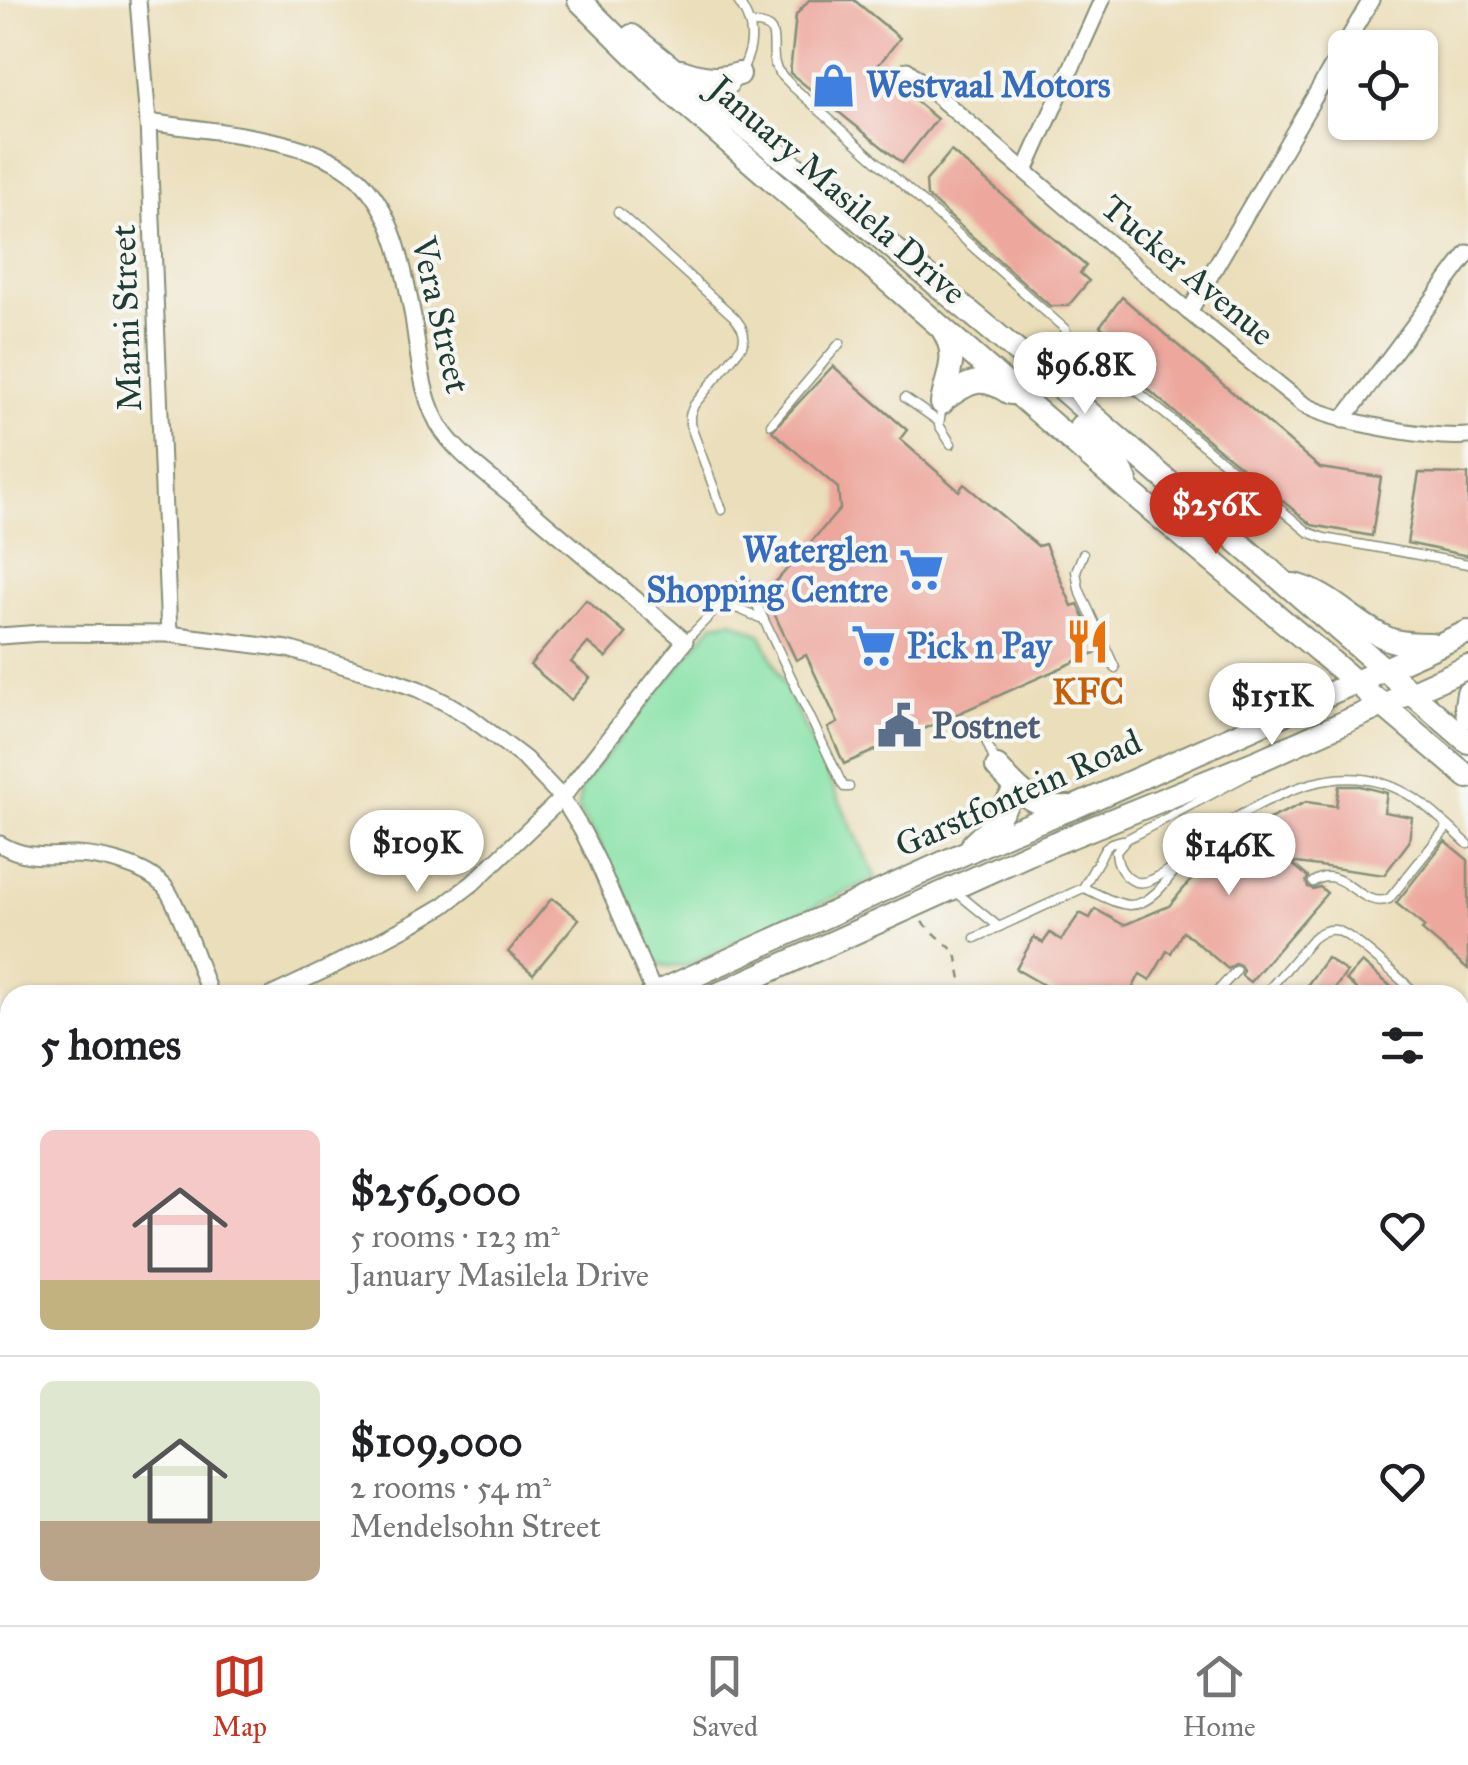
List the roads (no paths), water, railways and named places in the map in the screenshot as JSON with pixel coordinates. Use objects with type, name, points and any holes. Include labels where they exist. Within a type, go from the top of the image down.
[{"type":"main road","name":"January Masilela Drive","points":[[582,0],[673,68],[1044,374],[1468,742]]},
{"type":"main road","name":"January Masilela Drive","points":[[582,0],[678,98],[1128,490],[1468,777]]},
{"type":"main road","points":[[673,68],[707,79],[739,74]]},
{"type":"main road","points":[[678,98],[722,108],[738,149]]},
{"type":"main road","points":[[947,295],[972,330],[978,358]]},
{"type":"main road","points":[[938,322],[950,341],[953,355],[942,407]]},
{"type":"main road","points":[[1044,374],[1042,390],[1114,457],[1122,468],[1128,490]]},
{"type":"main road","points":[[942,407],[964,385],[987,382],[1046,418]]},
{"type":"main road","points":[[1286,584],[1318,592],[1393,640],[1436,645]]},
{"type":"main road","name":"Garstfontein Road","points":[[676,985],[1023,827],[1468,632]]},
{"type":"main road","name":"Garstfontein Road","points":[[738,985],[1033,852],[1258,761],[1468,667]]},
{"type":"main road","points":[[1468,693],[1468,716]]},
{"type":"main road","points":[[998,767],[1016,787],[1042,805],[1077,806]]},
{"type":"main road","points":[[960,856],[994,824],[1010,798]]},
{"type":"street","name":"Marni Street","points":[[138,0],[148,122],[169,634]]},
{"type":"street","points":[[1026,171],[1102,0]]},
{"type":"street","points":[[1189,312],[1371,0]]},
{"type":"street","name":"Tucker Avenue","points":[[907,70],[1189,312],[1303,404],[1343,420],[1445,437],[1468,436]]},
{"type":"street","name":"Vera Street","points":[[148,122],[298,148],[329,159],[360,179],[384,216],[399,253],[426,392],[444,433],[685,642]]},
{"type":"street","points":[[1343,420],[1468,253]]},
{"type":"street","points":[[0,636],[169,634],[297,650],[418,689],[460,710],[537,770],[562,798],[584,832],[650,985]]},
{"type":"street","points":[[293,985],[444,906],[487,872],[562,798],[685,642]]},
{"type":"street","points":[[0,844],[27,856],[104,858],[156,880],[170,895],[206,985]]},
{"type":"lane","points":[[722,108],[753,36],[752,24],[738,0]]},
{"type":"lane","points":[[752,24],[770,29],[775,40],[774,61],[792,86],[1066,329],[1074,349]]},
{"type":"lane","points":[[618,212],[734,316],[744,330],[740,350],[690,415],[722,510]]},
{"type":"lane","points":[[771,424],[840,343]]},
{"type":"lane","points":[[1044,374],[1074,349],[1086,351],[1308,532],[1468,564]]},
{"type":"lane","points":[[950,444],[940,429],[942,407],[978,358]]},
{"type":"lane","points":[[906,398],[942,407]]},
{"type":"lane","points":[[1083,554],[1076,571],[1079,589],[1115,668]]},
{"type":"lane","points":[[685,642],[745,580],[844,787],[850,786]]},
{"type":"lane","points":[[719,606],[739,609],[764,620]]},
{"type":"lane","points":[[980,727],[1033,852]]},
{"type":"lane","points":[[975,938],[1083,888],[1104,848],[1243,779],[1258,761]]},
{"type":"lane","points":[[1083,888],[1122,904],[1140,904],[1158,892],[1193,844],[1296,787],[1332,778],[1389,785],[1414,798],[1468,844]]},
{"type":"lane","points":[[1313,882],[1322,876],[1332,877],[1371,900],[1382,902],[1389,899],[1448,826]]},
{"type":"lane","points":[[1127,839],[1118,848],[1116,858],[1130,880],[1151,881],[1178,864]]},
{"type":"lane","points":[[952,888],[999,927]]},
{"type":"lane","points":[[1273,985],[1313,938],[1331,929],[1346,934],[1406,985]]},
{"type":"lane","points":[[1223,985],[1236,970]]},
{"type":"place","name":"Westvaal Motors","points":[[833,85]]},
{"type":"place","name":"Waterglen Shopping Centre","points":[[921,570]]},
{"type":"place","name":"KFC","points":[[1088,642]]},
{"type":"place","name":"Pick n Pay","points":[[874,646]]},
{"type":"place","name":"Postnet","points":[[899,726]]}]
